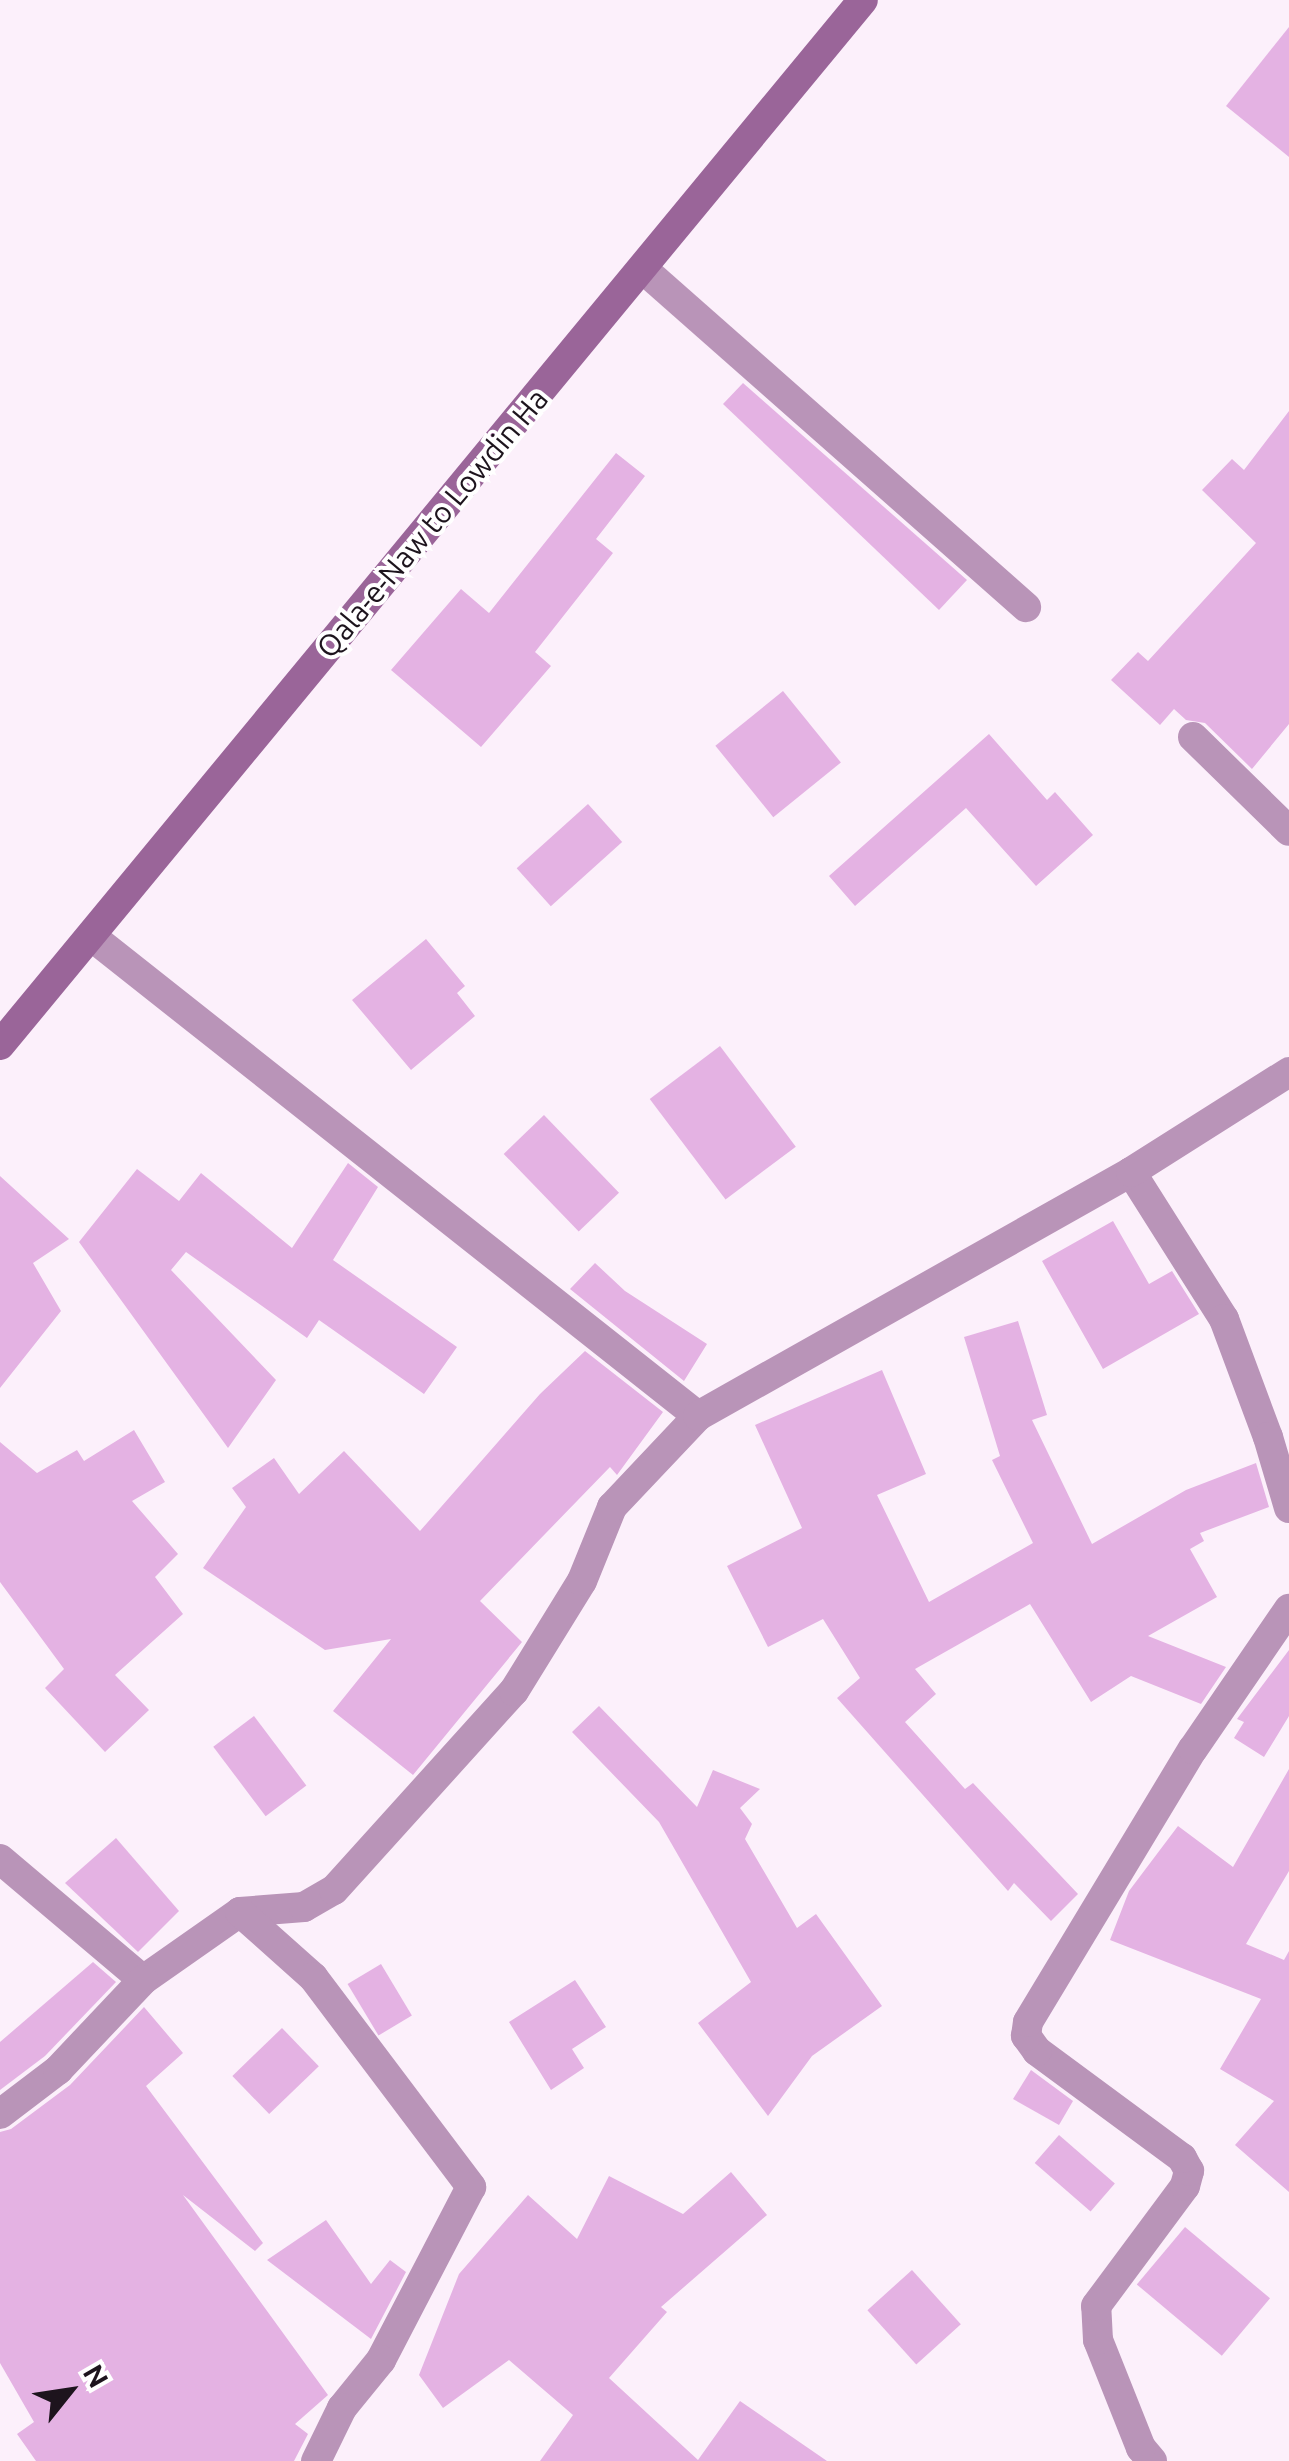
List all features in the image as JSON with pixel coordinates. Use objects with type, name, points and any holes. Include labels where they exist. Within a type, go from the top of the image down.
[{"type":"main road","name":"Qala-e-Naw to Lowdin Ha","points":[[0,1045],[863,0]]},
{"type":"street","points":[[642,268],[1026,606]]},
{"type":"street","points":[[1193,736],[1289,832]]},
{"type":"street","points":[[91,936],[698,1416]]},
{"type":"street","points":[[0,2114],[58,2070],[143,1980],[240,1912],[304,1907],[334,1890],[514,1691],[582,1580],[612,1507],[698,1416],[1131,1172],[1289,1072]]},
{"type":"street","points":[[1131,1172],[1224,1319],[1268,1437],[1289,1508]]},
{"type":"street","points":[[1152,2461],[1141,2448],[1098,2340],[1096,2306],[1185,2186],[1189,2171],[1182,2158],[1037,2051],[1026,2036],[1028,2022],[1193,1749],[1289,1609]]},
{"type":"street","points":[[0,1859],[143,1980]]},
{"type":"street","points":[[240,1912],[314,1977],[471,2187],[381,2360],[342,2408],[316,2461]]},
{"type":"building","points":[[1289,27],[1289,157],[1226,106]]},
{"type":"building","points":[[743,383],[967,580],[939,610],[723,404]]},
{"type":"building","points":[[1289,411],[1289,724],[1252,769],[1205,723],[1186,720],[1174,709],[1160,725],[1111,680],[1138,652],[1148,661],[1256,543],[1202,490],[1232,459],[1244,470]]},
{"type":"building","points":[[616,453],[645,476],[596,539],[613,553],[535,652],[551,666],[481,747],[391,670],[461,589],[489,613]]},
{"type":"building","points":[[783,691],[841,762],[773,817],[715,746]]},
{"type":"building","points":[[989,734],[1047,800],[1055,792],[1093,835],[1036,886],[966,808],[855,906],[829,876]]},
{"type":"building","points":[[588,804],[622,842],[551,906],[517,868]]},
{"type":"building","points":[[426,939],[465,986],[457,993],[475,1016],[411,1070],[352,1000]]},
{"type":"building","points":[[720,1046],[796,1147],[726,1200],[650,1099]]},
{"type":"building","points":[[544,1115],[619,1193],[579,1232],[504,1154]]},
{"type":"building","points":[[348,1163],[378,1187],[333,1260],[457,1347],[424,1394],[319,1320],[307,1338],[186,1252],[171,1270],[276,1380],[228,1448],[79,1242],[137,1169],[179,1201],[201,1173],[292,1248]]},
{"type":"building","points":[[0,1176],[69,1239],[33,1263],[61,1311],[0,1388]]},
{"type":"building","points":[[1113,1221],[1149,1284],[1172,1271],[1199,1314],[1103,1369],[1042,1261]]},
{"type":"building","points":[[595,1263],[625,1291],[707,1344],[684,1381],[570,1289]]},
{"type":"building","points":[[1018,1321],[1047,1415],[1032,1420],[1092,1544],[1186,1490],[1256,1463],[1269,1507],[1200,1533],[1204,1541],[1190,1549],[1217,1597],[1148,1636],[1226,1667],[1201,1704],[1131,1676],[1091,1702],[1030,1604],[915,1669],[936,1694],[905,1722],[965,1789],[973,1783],[1078,1894],[1051,1921],[1014,1883],[1008,1891],[837,1698],[860,1678],[823,1619],[768,1647],[727,1566],[802,1528],[755,1425],[882,1370],[926,1474],[877,1495],[929,1602],[1033,1543],[992,1460],[1000,1456],[964,1337]]},
{"type":"building","points":[[585,1351],[663,1412],[617,1475],[610,1467],[480,1601],[522,1642],[413,1775],[333,1711],[391,1639],[325,1650],[203,1568],[246,1507],[232,1488],[274,1458],[299,1494],[344,1451],[420,1531],[540,1394]]},
{"type":"building","points":[[134,1430],[165,1482],[132,1501],[178,1554],[155,1577],[183,1614],[115,1675],[149,1710],[105,1752],[45,1688],[64,1669],[0,1582],[0,1442],[37,1473],[77,1450],[84,1461]]},
{"type":"building","points":[[1289,1650],[1289,1716],[1264,1757],[1234,1738],[1244,1722],[1237,1719]]},
{"type":"building","points":[[599,1706],[697,1807],[713,1770],[760,1789],[740,1808],[752,1824],[745,1839],[797,1928],[816,1914],[882,2006],[812,2056],[768,2116],[698,2023],[751,1982],[659,1822],[572,1732]]},
{"type":"building","points":[[254,1716],[306,1785],[266,1816],[213,1747]]},
{"type":"building","points":[[1289,1769],[1289,1871],[1246,1944],[1284,1960],[1289,1951],[1289,2192],[1235,2145],[1274,2101],[1220,2069],[1261,1999],[1110,1940],[1129,1891],[1178,1826],[1233,1867]]},
{"type":"building","points":[[116,1838],[179,1911],[138,1952],[65,1883]]},
{"type":"building","points":[[93,1962],[116,1982],[45,2056],[0,2090],[0,2042]]},
{"type":"building","points":[[381,1964],[412,2015],[378,2036],[348,1984]]},
{"type":"building","points":[[575,1980],[606,2027],[572,2049],[584,2068],[551,2090],[509,2022]]},
{"type":"building","points":[[144,2007],[183,2053],[146,2086],[263,2243],[255,2251],[183,2195],[328,2395],[295,2424],[308,2434],[294,2461],[36,2461],[17,2434],[34,2422],[0,2363],[0,2132],[11,2129],[70,2085]]},
{"type":"building","points":[[282,2028],[319,2066],[269,2114],[232,2076]]},
{"type":"building","points":[[1031,2070],[1073,2101],[1059,2125],[1013,2099]]},
{"type":"building","points":[[1059,2135],[1115,2184],[1091,2211],[1035,2163]]},
{"type":"building","points":[[731,2172],[767,2215],[661,2307],[667,2312],[609,2378],[698,2460],[740,2401],[827,2461],[540,2461],[573,2415],[509,2360],[443,2408],[419,2375],[459,2274],[528,2195],[577,2239],[609,2176],[683,2214]]},
{"type":"building","points":[[326,2220],[371,2284],[390,2260],[406,2272],[371,2339],[267,2260]]},
{"type":"building","points":[[1185,2227],[1270,2298],[1222,2356],[1137,2284]]},
{"type":"building","points":[[912,2270],[961,2324],[916,2364],[867,2310]]}]
